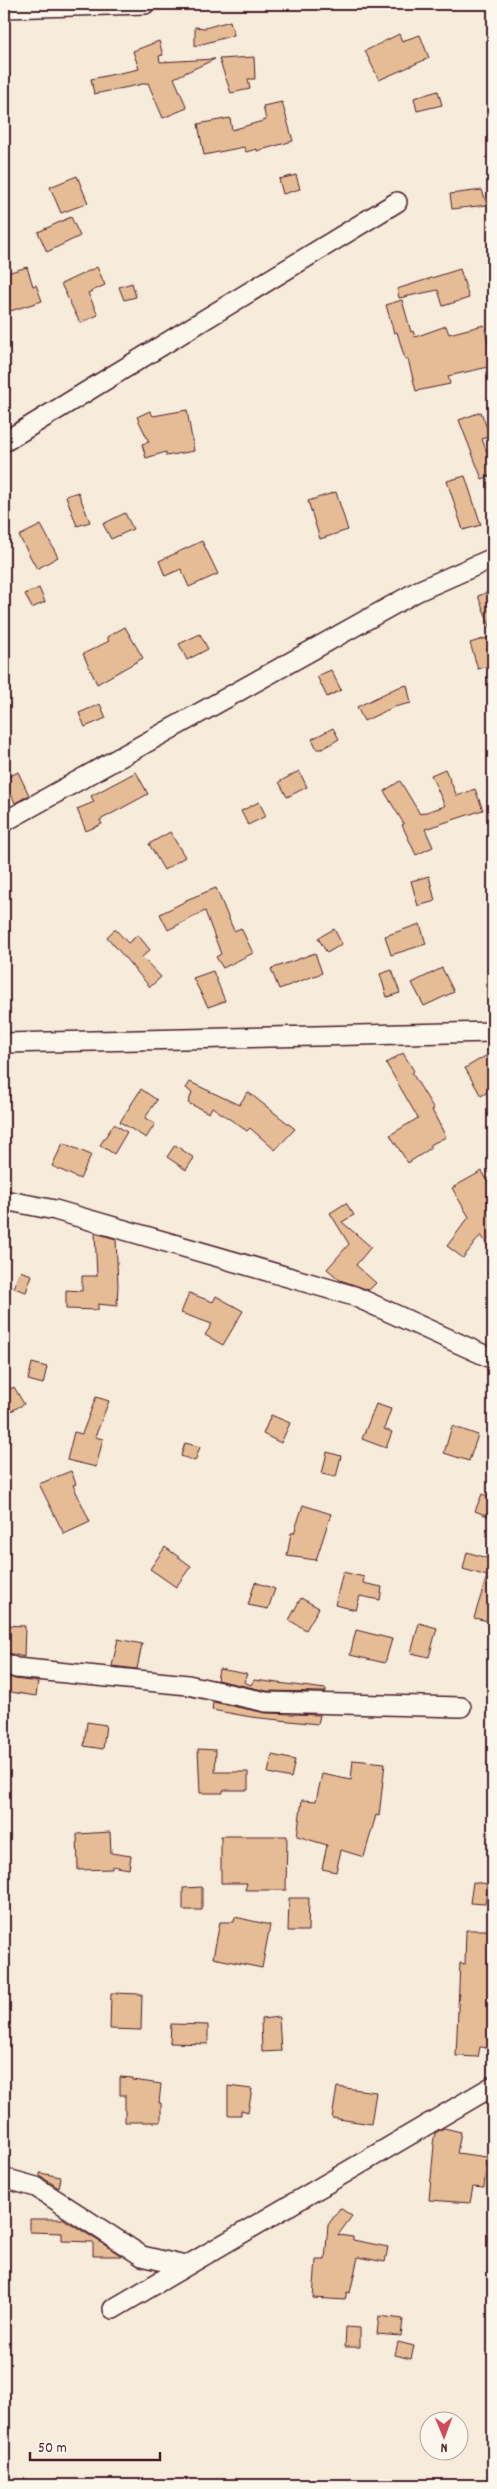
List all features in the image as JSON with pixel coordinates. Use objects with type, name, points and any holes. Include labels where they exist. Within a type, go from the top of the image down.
[{"type":"street","points":[[4,8],[145,4]]},
{"type":"street","points":[[4,442],[397,202]]},
{"type":"street","points":[[4,822],[418,591],[493,558]]},
{"type":"street","points":[[4,1042],[493,1032]]},
{"type":"street","points":[[4,1200],[55,1210],[354,1296],[493,1359]]},
{"type":"street","points":[[4,1663],[16,1668],[188,1685],[266,1702],[461,1707]]},
{"type":"street","points":[[113,2309],[493,2086]]},
{"type":"street","points":[[4,2178],[36,2188],[142,2256],[185,2266]]},
{"type":"building","points":[[230,21],[234,35],[195,46],[195,27],[205,28]]},
{"type":"building","points":[[399,34],[402,41],[420,35],[429,58],[379,80],[365,51]]},
{"type":"building","points":[[159,41],[163,55],[159,56],[160,62],[215,59],[174,78],[187,108],[163,118],[148,83],[94,94],[91,79],[139,69],[133,51]]},
{"type":"building","points":[[254,57],[255,79],[248,79],[250,89],[231,93],[219,59]]},
{"type":"building","points":[[438,91],[442,105],[417,111],[414,98]]},
{"type":"building","points":[[282,102],[293,141],[257,151],[257,149],[246,152],[244,147],[204,155],[198,124],[230,118],[232,130],[266,120],[263,106]]},
{"type":"building","points":[[296,175],[300,189],[283,194],[279,179]]},
{"type":"building","points":[[77,176],[88,203],[61,213],[50,187]]},
{"type":"building","points":[[482,190],[487,205],[452,209],[450,194]]},
{"type":"building","points":[[71,217],[80,236],[47,252],[38,232]]},
{"type":"building","points":[[27,267],[33,286],[36,285],[42,301],[7,312],[4,300],[4,274]]},
{"type":"building","points":[[97,267],[105,285],[88,293],[98,315],[80,323],[61,284]]},
{"type":"building","points":[[460,269],[469,298],[443,306],[438,290],[399,298],[397,289]]},
{"type":"building","points":[[132,283],[136,297],[124,300],[119,287]]},
{"type":"building","points":[[402,300],[411,332],[413,331],[415,337],[446,326],[449,334],[484,325],[493,366],[448,376],[450,384],[416,391],[408,359],[405,359],[397,332],[394,333],[386,305]]},
{"type":"building","points":[[187,410],[194,451],[166,456],[166,452],[146,458],[142,444],[149,442],[137,417],[150,411],[153,416]]},
{"type":"building","points":[[481,412],[490,436],[482,439],[493,469],[493,475],[482,479],[459,420]]},
{"type":"building","points":[[465,476],[481,525],[463,530],[447,481]]},
{"type":"building","points":[[78,492],[90,522],[77,526],[66,496]]},
{"type":"building","points":[[336,492],[348,530],[320,539],[308,501]]},
{"type":"building","points":[[125,513],[133,529],[111,539],[103,524]]},
{"type":"building","points":[[41,525],[58,557],[37,569],[19,536]]},
{"type":"building","points":[[202,541],[218,574],[189,587],[181,569],[165,576],[159,561]]},
{"type":"building","points":[[39,588],[45,602],[32,608],[25,594]]},
{"type":"building","points":[[493,590],[493,631],[492,631],[478,596]]},
{"type":"building","points":[[125,627],[143,658],[97,684],[83,654],[109,641],[107,637]]},
{"type":"building","points":[[200,634],[208,649],[187,660],[179,644]]},
{"type":"building","points":[[493,636],[493,665],[478,669],[470,643]]},
{"type":"building","points":[[331,670],[341,690],[327,697],[317,676]]},
{"type":"building","points":[[407,685],[411,703],[394,707],[364,721],[357,707],[396,688]]},
{"type":"building","points":[[100,704],[106,718],[85,727],[79,713]]},
{"type":"building","points":[[333,728],[339,739],[322,749],[317,749],[312,739]]},
{"type":"building","points":[[445,769],[457,796],[475,789],[483,810],[425,829],[433,847],[416,855],[402,825],[404,824],[384,791],[400,781],[420,814],[445,806],[431,775]]},
{"type":"building","points":[[299,771],[307,787],[287,797],[279,782]]},
{"type":"building","points":[[18,772],[29,795],[15,803],[12,796],[4,800],[4,779]]},
{"type":"building","points":[[136,772],[148,794],[100,820],[102,824],[86,831],[77,809],[94,802],[91,796]]},
{"type":"building","points":[[259,802],[266,816],[248,825],[241,811]]},
{"type":"building","points":[[170,832],[185,857],[164,870],[149,844]]},
{"type":"building","points":[[429,876],[435,901],[418,906],[411,881]]},
{"type":"building","points":[[216,888],[234,931],[241,928],[253,953],[223,968],[216,957],[221,954],[205,911],[168,930],[160,914],[186,900]]},
{"type":"building","points":[[420,924],[426,944],[391,955],[385,936]]},
{"type":"building","points":[[115,929],[128,943],[138,935],[150,950],[142,957],[161,977],[150,987],[107,937]]},
{"type":"building","points":[[334,929],[342,944],[327,953],[318,938]]},
{"type":"building","points":[[315,953],[322,973],[279,989],[271,969]]},
{"type":"building","points":[[442,968],[454,992],[424,1006],[412,983]]},
{"type":"building","points":[[392,970],[400,993],[387,997],[380,974]]},
{"type":"building","points":[[213,971],[225,1001],[208,1007],[193,978]]},
{"type":"building","points":[[403,1053],[414,1071],[412,1073],[434,1109],[432,1110],[446,1137],[430,1145],[431,1148],[408,1163],[390,1135],[418,1118],[386,1063]]},
{"type":"building","points":[[489,1054],[493,1062],[493,1089],[481,1096],[465,1068]]},
{"type":"building","points":[[190,1082],[239,1105],[248,1092],[295,1129],[275,1150],[250,1128],[247,1131],[212,1107],[209,1113],[188,1103],[192,1093],[186,1088]]},
{"type":"building","points":[[141,1089],[157,1100],[145,1118],[155,1124],[146,1138],[120,1122]]},
{"type":"building","points":[[114,1124],[127,1132],[114,1154],[100,1145]]},
{"type":"building","points":[[63,1143],[91,1155],[80,1179],[52,1166]]},
{"type":"building","points":[[175,1145],[194,1158],[186,1170],[167,1157]]},
{"type":"building","points":[[482,1171],[493,1191],[493,1255],[481,1235],[463,1258],[447,1246],[469,1217],[452,1188]]},
{"type":"building","points":[[346,1203],[354,1215],[342,1222],[371,1247],[356,1265],[376,1283],[369,1290],[340,1280],[327,1269],[349,1244],[330,1213]]},
{"type":"building","points":[[95,1233],[116,1239],[117,1306],[98,1304],[98,1310],[66,1309],[66,1290],[82,1291],[82,1276],[97,1276]]},
{"type":"building","points":[[20,1271],[32,1275],[26,1292],[14,1288]]},
{"type":"building","points":[[189,1293],[213,1302],[216,1296],[243,1311],[223,1345],[205,1335],[212,1324],[181,1313]]},
{"type":"building","points":[[32,1363],[47,1367],[43,1384],[28,1380]]},
{"type":"building","points":[[14,1387],[24,1404],[4,1415],[4,1393]]},
{"type":"building","points":[[96,1397],[109,1401],[95,1437],[103,1439],[96,1467],[67,1460],[74,1432],[82,1434]]},
{"type":"building","points":[[376,1404],[391,1409],[384,1429],[392,1432],[386,1448],[362,1439]]},
{"type":"building","points":[[271,1415],[290,1423],[281,1443],[263,1434]]},
{"type":"building","points":[[452,1426],[478,1435],[469,1461],[444,1453]]},
{"type":"building","points":[[185,1443],[200,1447],[195,1461],[181,1456]]},
{"type":"building","points":[[327,1452],[341,1456],[336,1477],[322,1474]]},
{"type":"building","points":[[71,1471],[76,1484],[73,1485],[90,1522],[64,1534],[39,1484]]},
{"type":"building","points":[[482,1494],[493,1498],[493,1518],[475,1511]]},
{"type":"building","points":[[303,1505],[331,1514],[316,1560],[287,1556],[291,1533],[294,1533]]},
{"type":"building","points":[[165,1547],[191,1566],[176,1587],[150,1569]]},
{"type":"building","points":[[467,1552],[493,1560],[493,1622],[474,1618],[487,1576],[463,1569]]},
{"type":"building","points":[[343,1572],[364,1577],[363,1583],[382,1587],[380,1600],[360,1596],[356,1610],[335,1605]]},
{"type":"building","points":[[255,1582],[275,1589],[268,1609],[248,1605]]},
{"type":"building","points":[[301,1598],[319,1608],[306,1630],[289,1620]]},
{"type":"building","points":[[419,1623],[437,1628],[429,1657],[411,1653]]},
{"type":"building","points":[[4,1625],[25,1626],[24,1657],[4,1652]]},
{"type":"building","points":[[356,1630],[392,1639],[385,1663],[350,1655]]},
{"type":"building","points":[[118,1639],[142,1644],[137,1669],[112,1666]]},
{"type":"building","points":[[219,1669],[247,1674],[244,1682],[251,1685],[254,1680],[326,1689],[326,1692],[267,1691],[217,1680]]},
{"type":"building","points":[[4,1675],[15,1679],[38,1682],[36,1696],[4,1691]]},
{"type":"building","points":[[213,1702],[266,1713],[320,1715],[318,1724],[251,1717],[212,1710]]},
{"type":"building","points":[[87,1722],[106,1725],[103,1749],[84,1746]]},
{"type":"building","points":[[198,1749],[216,1750],[215,1772],[248,1772],[248,1790],[223,1790],[223,1793],[200,1793]]},
{"type":"building","points":[[272,1755],[295,1760],[291,1778],[268,1773]]},
{"type":"building","points":[[353,1760],[385,1763],[379,1816],[376,1815],[364,1857],[341,1850],[336,1872],[322,1869],[327,1845],[297,1836],[302,1800],[316,1801],[322,1774],[351,1780]]},
{"type":"building","points":[[110,1832],[111,1853],[131,1856],[129,1869],[112,1866],[112,1869],[78,1870],[77,1834]]},
{"type":"building","points":[[221,1836],[287,1836],[286,1890],[245,1890],[247,1883],[221,1883]]},
{"type":"building","points":[[473,1882],[488,1884],[485,1904],[470,1903]]},
{"type":"building","points":[[202,1887],[202,1910],[183,1910],[183,1888]]},
{"type":"building","points":[[289,1898],[309,1898],[308,1931],[288,1931]]},
{"type":"building","points":[[235,1917],[270,1925],[262,1968],[213,1958],[220,1922],[234,1922]]},
{"type":"building","points":[[466,1930],[493,1930],[490,1997],[493,1997],[493,2048],[480,2047],[478,2057],[456,2056],[460,1963],[465,1964]]},
{"type":"building","points":[[111,1993],[142,1994],[141,2030],[110,2029]]},
{"type":"building","points":[[279,2017],[281,2051],[262,2052],[261,2019]]},
{"type":"building","points":[[171,2024],[208,2025],[208,2044],[170,2043]]},
{"type":"building","points":[[120,2077],[161,2084],[159,2103],[161,2103],[161,2122],[125,2122],[125,2095],[120,2095]]},
{"type":"building","points":[[228,2086],[252,2089],[248,2112],[241,2110],[241,2115],[228,2115]]},
{"type":"building","points":[[337,2087],[376,2092],[371,2124],[332,2118]]},
{"type":"building","points":[[444,2128],[461,2132],[457,2153],[487,2157],[484,2188],[473,2187],[470,2203],[429,2200],[435,2133]]},
{"type":"building","points":[[40,2173],[61,2177],[59,2188],[40,2176]]},
{"type":"building","points":[[340,2208],[352,2216],[338,2235],[353,2237],[353,2240],[388,2247],[385,2262],[358,2257],[350,2293],[347,2292],[345,2300],[313,2298],[316,2260],[325,2260],[328,2225]]},
{"type":"building","points":[[62,2218],[122,2256],[93,2256],[93,2242],[62,2241],[62,2233],[30,2232],[30,2219]]},
{"type":"building","points":[[379,2316],[403,2319],[401,2336],[377,2334]]},
{"type":"building","points":[[346,2327],[360,2328],[360,2347],[345,2347]]},
{"type":"building","points":[[398,2342],[414,2346],[411,2359],[395,2355]]}]
